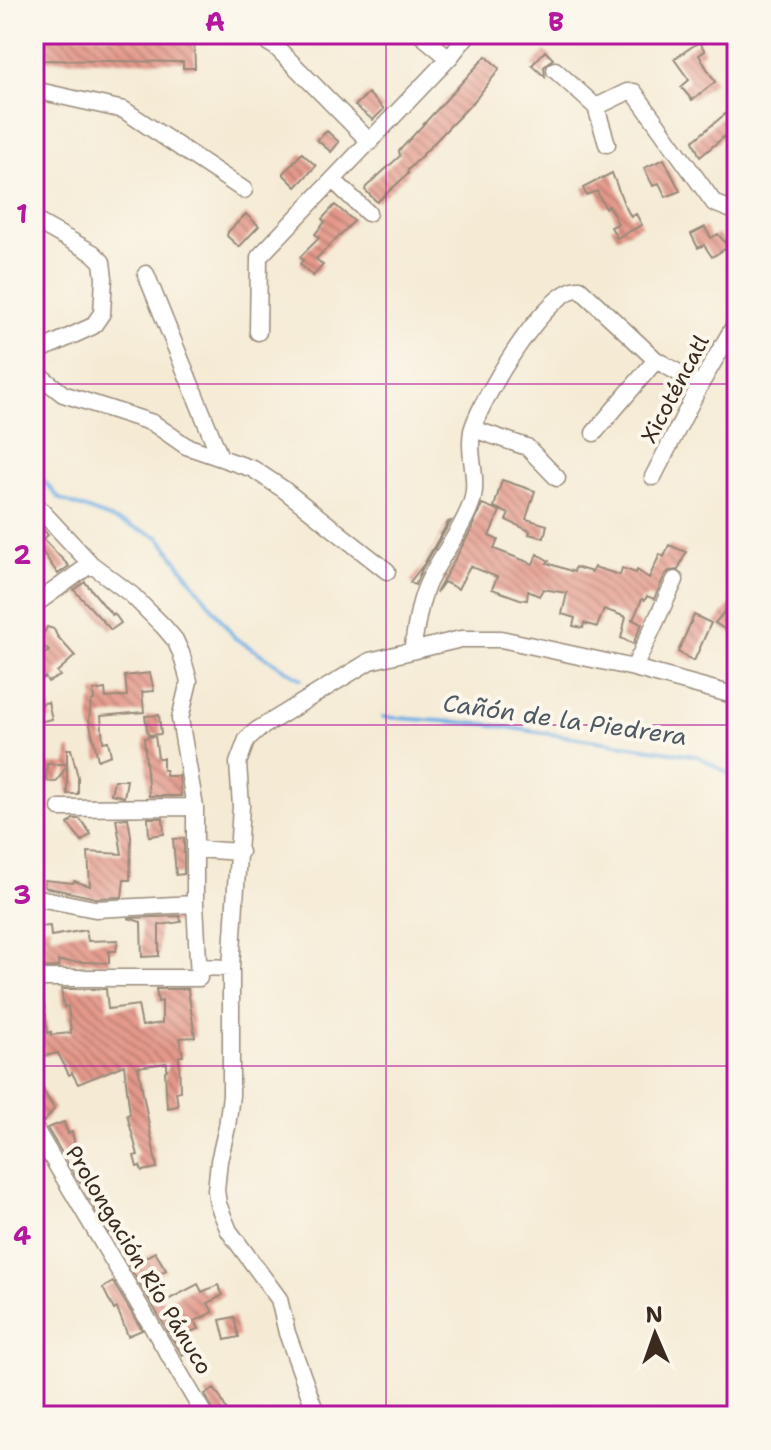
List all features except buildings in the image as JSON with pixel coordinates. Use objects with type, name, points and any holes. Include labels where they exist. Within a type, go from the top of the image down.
[{"type":"street","points":[[254,34],[277,48],[370,142]]},
{"type":"street","points":[[420,34],[449,58]]},
{"type":"street","points":[[258,332],[259,257],[449,58],[468,34]]},
{"type":"street","points":[[555,70],[596,107],[607,144]]},
{"type":"street","points":[[34,90],[124,110],[244,190]]},
{"type":"street","points":[[596,107],[627,92],[634,92],[714,203],[737,212]]},
{"type":"street","points":[[333,180],[368,213]]},
{"type":"street","points":[[34,220],[93,253],[102,262],[104,278],[102,313],[93,326],[34,353]]},
{"type":"street","points":[[146,274],[220,457]]},
{"type":"street","points":[[412,651],[427,583],[473,499],[473,429],[522,339],[553,302],[570,289],[580,289],[656,360],[700,385]]},
{"type":"street","name":"Xicoténcatl","points":[[653,477],[737,321]]},
{"type":"street","points":[[594,433],[656,360]]},
{"type":"street","points":[[34,371],[63,394],[153,423],[186,446],[253,469],[387,571]]},
{"type":"street","points":[[473,429],[527,447],[557,478]]},
{"type":"street","points":[[34,503],[91,564],[132,595],[164,627],[181,653],[189,681],[180,719],[195,807],[195,904],[199,967],[199,978],[44,978]]},
{"type":"street","points":[[34,605],[91,564]]},
{"type":"street","points":[[634,668],[675,580]]},
{"type":"street","points":[[317,1416],[287,1333],[279,1299],[229,1231],[218,1204],[217,1175],[231,1095],[231,968],[241,806],[238,763],[247,739],[358,666],[461,639],[490,638],[634,668],[737,696]]},
{"type":"street","points":[[60,808],[195,807]]},
{"type":"street","points":[[196,849],[240,852]]},
{"type":"street","points":[[34,897],[95,909],[195,904]]},
{"type":"street","points":[[199,967],[231,968]]},
{"type":"street","name":"Prolongación Río Pánuco","points":[[34,1127],[205,1416]]},
{"type":"waterway","name":"Cañón de la Piedrera","points":[[34,470],[60,499],[159,537],[235,638],[301,679]]},
{"type":"waterway","name":"Cañón de la Piedrera","points":[[383,717],[485,724],[697,756],[737,778]]}]
